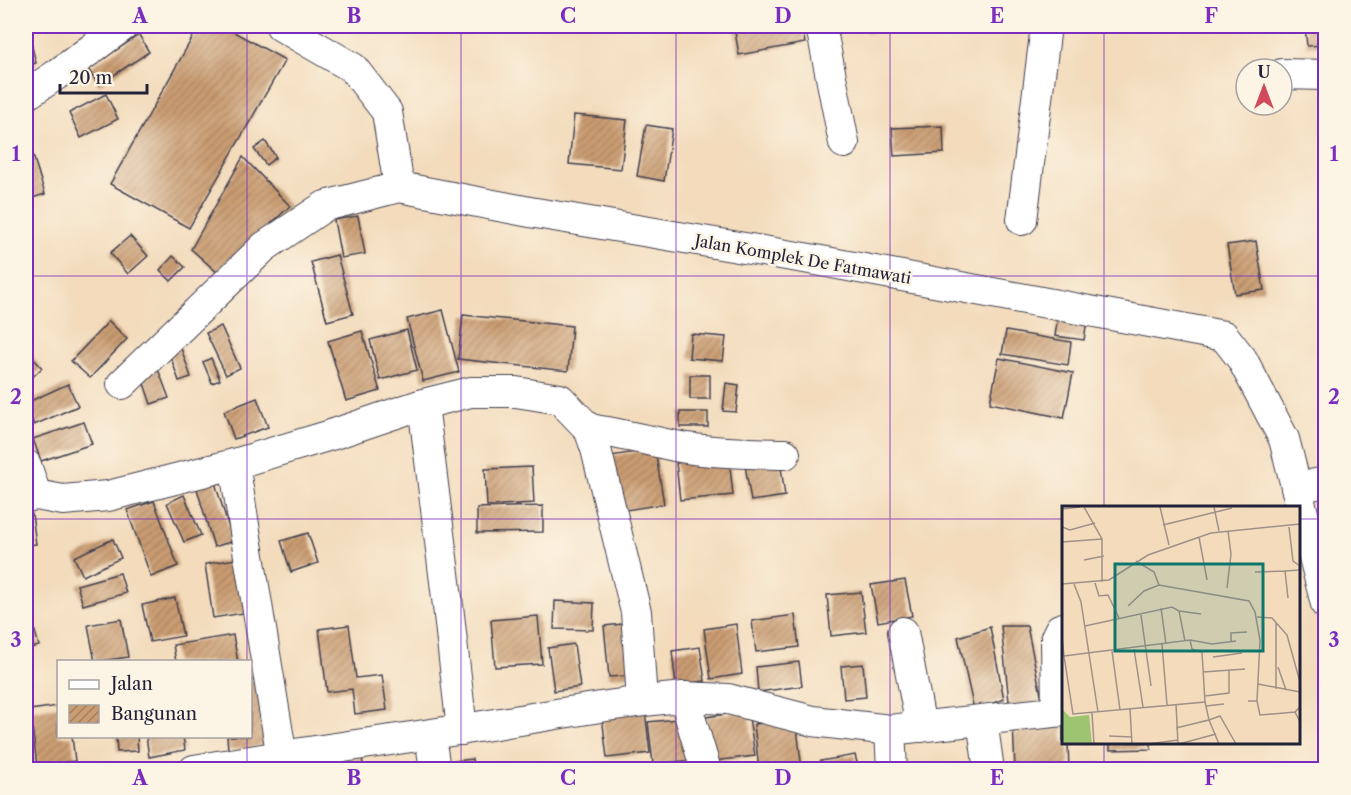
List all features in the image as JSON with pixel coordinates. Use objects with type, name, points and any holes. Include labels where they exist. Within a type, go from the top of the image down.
[{"type":"street","points":[[26,95],[123,26]]},
{"type":"street","points":[[122,384],[264,247],[325,206],[399,187],[387,112],[353,68],[281,26]]},
{"type":"street","points":[[821,26],[844,143]]},
{"type":"street","points":[[1022,220],[1046,26]]},
{"type":"street","points":[[1294,74],[1326,75]]},
{"type":"street","name":"Jalan Komplek De Fatmawati","points":[[399,187],[530,212],[816,260],[1224,336],[1242,359],[1284,438],[1326,604]]},
{"type":"street","points":[[26,465],[31,496],[63,500],[108,496],[234,464],[423,404],[471,392],[516,392],[560,399],[589,429],[596,449],[636,612],[642,701]]},
{"type":"street","points":[[423,404],[462,730]]},
{"type":"street","points":[[589,429],[677,446],[727,452],[786,454]]},
{"type":"street","points":[[234,464],[283,762]]},
{"type":"street","points":[[1296,488],[1326,482]]},
{"type":"street","points":[[194,770],[283,762],[430,735],[642,701],[684,697],[728,699],[813,722],[890,730],[1060,711],[1056,636],[1062,628]]},
{"type":"street","points":[[903,632],[921,727]]},
{"type":"street","points":[[684,697],[706,770]]},
{"type":"street","points":[[982,720],[989,770]]},
{"type":"street","points":[[890,730],[892,770]]},
{"type":"street","points":[[430,735],[435,770]]},
{"type":"building","points":[[26,26],[36,63],[26,66]]},
{"type":"building","points":[[199,26],[223,26],[285,60],[189,228],[110,184]]},
{"type":"building","points":[[734,26],[802,26],[805,43],[739,55]]},
{"type":"building","points":[[865,26],[891,26],[867,33]]},
{"type":"building","points":[[1305,26],[1326,26],[1326,45],[1307,46]]},
{"type":"building","points":[[139,35],[149,52],[99,85],[88,69]]},
{"type":"building","points":[[106,94],[118,119],[81,138],[69,113]]},
{"type":"building","points":[[574,115],[627,120],[621,169],[569,164]]},
{"type":"building","points":[[646,125],[672,129],[664,181],[637,176]]},
{"type":"building","points":[[943,126],[944,153],[894,156],[892,128]]},
{"type":"building","points":[[28,139],[45,194],[26,200],[26,140]]},
{"type":"building","points":[[265,141],[276,157],[266,165],[254,149]]},
{"type":"building","points":[[243,157],[290,206],[218,273],[191,249]]},
{"type":"building","points":[[358,216],[365,254],[341,258],[334,220]]},
{"type":"building","points":[[130,236],[148,256],[128,274],[110,253]]},
{"type":"building","points":[[1256,241],[1264,290],[1235,294],[1227,245]]},
{"type":"building","points":[[337,255],[353,314],[327,321],[311,262]]},
{"type":"building","points":[[173,256],[185,267],[171,281],[160,270]]},
{"type":"building","points":[[443,310],[459,372],[423,381],[407,319]]},
{"type":"building","points":[[463,315],[572,326],[568,371],[458,359]]},
{"type":"building","points":[[1058,315],[1087,320],[1084,340],[1055,336]]},
{"type":"building","points":[[109,321],[127,339],[90,378],[71,361]]},
{"type":"building","points":[[221,326],[240,368],[226,375],[206,333]]},
{"type":"building","points":[[407,330],[417,370],[380,380],[370,340]]},
{"type":"building","points":[[362,331],[380,391],[346,401],[328,341]]},
{"type":"building","points":[[1006,331],[1071,342],[1068,365],[1002,354]]},
{"type":"building","points":[[691,334],[726,337],[723,361],[689,358]]},
{"type":"building","points":[[180,345],[191,377],[179,381],[168,349]]},
{"type":"building","points":[[26,350],[42,368],[26,383]]},
{"type":"building","points":[[211,358],[220,380],[212,383],[203,362]]},
{"type":"building","points":[[999,358],[1073,373],[1064,418],[990,403]]},
{"type":"building","points":[[158,369],[169,398],[151,404],[141,375]]},
{"type":"building","points":[[690,375],[710,375],[710,399],[690,399]]},
{"type":"building","points":[[726,383],[739,385],[736,412],[723,411]]},
{"type":"building","points":[[68,384],[78,406],[34,425],[26,403]]},
{"type":"building","points":[[257,398],[268,427],[234,439],[224,411]]},
{"type":"building","points":[[680,412],[708,412],[708,427],[680,427]]},
{"type":"building","points":[[84,422],[92,444],[41,461],[33,439]]},
{"type":"building","points":[[655,449],[664,504],[620,511],[610,456]]},
{"type":"building","points":[[729,457],[733,495],[680,500],[676,463]]},
{"type":"building","points":[[780,460],[785,496],[751,501],[745,465]]},
{"type":"building","points":[[532,467],[534,503],[487,506],[485,469]]},
{"type":"building","points":[[213,476],[233,541],[214,547],[195,482]]},
{"type":"building","points":[[184,495],[201,535],[184,542],[167,503]]},
{"type":"building","points":[[154,501],[178,566],[151,577],[127,510]]},
{"type":"building","points":[[543,506],[543,532],[477,533],[477,508]]},
{"type":"building","points":[[32,514],[36,544],[26,545],[26,515]]},
{"type":"building","points":[[308,533],[318,563],[291,572],[281,541]]},
{"type":"building","points":[[113,539],[121,558],[83,576],[74,557]]},
{"type":"building","points":[[248,557],[256,611],[213,618],[205,564]]},
{"type":"building","points":[[120,573],[126,593],[83,605],[77,585]]},
{"type":"building","points":[[905,580],[912,616],[878,622],[871,585]]},
{"type":"building","points":[[861,592],[866,632],[831,636],[827,595]]},
{"type":"building","points":[[175,598],[183,636],[150,642],[142,605]]},
{"type":"building","points":[[555,601],[594,603],[593,630],[554,629]]},
{"type":"building","points":[[795,615],[799,647],[756,652],[752,621]]},
{"type":"building","points":[[538,616],[542,664],[495,667],[491,620]]},
{"type":"building","points":[[31,617],[39,646],[26,649],[26,619]]},
{"type":"building","points":[[121,619],[128,657],[95,660],[88,625]]},
{"type":"building","points":[[633,623],[638,675],[609,677],[604,626]]},
{"type":"building","points":[[736,624],[742,674],[711,679],[704,629]]},
{"type":"building","points":[[349,625],[356,678],[382,675],[387,710],[355,714],[352,689],[327,692],[319,629]]},
{"type":"building","points":[[1001,626],[1027,626],[1044,709],[1010,711]]},
{"type":"building","points":[[990,627],[1004,699],[974,710],[958,637]]},
{"type":"building","points":[[233,635],[238,660],[176,660],[173,645]]},
{"type":"building","points":[[574,644],[580,687],[554,691],[548,648]]},
{"type":"building","points":[[700,647],[705,681],[676,685],[672,651]]},
{"type":"building","points":[[799,662],[802,686],[758,692],[756,667]]},
{"type":"building","points":[[863,664],[866,697],[844,699],[841,666]]},
{"type":"building","points":[[259,679],[268,745],[228,750],[227,738],[252,738],[252,681]]},
{"type":"building","points":[[57,706],[57,738],[72,738],[75,761],[37,766],[30,710]]},
{"type":"building","points":[[645,711],[650,753],[607,758],[602,716]]},
{"type":"building","points":[[748,711],[755,756],[713,761],[706,717]]},
{"type":"building","points":[[688,718],[692,760],[653,764],[648,722]]},
{"type":"building","points":[[796,720],[802,770],[759,770],[754,724]]},
{"type":"building","points":[[1062,720],[1062,744],[1068,744],[1069,770],[1015,770],[1013,722]]},
{"type":"building","points":[[116,738],[137,738],[138,751],[117,752]]},
{"type":"building","points":[[146,738],[183,738],[185,750],[149,757]]},
{"type":"building","points":[[1110,744],[1151,744],[1151,749],[1110,750]]},
{"type":"building","points":[[855,755],[859,770],[821,770],[820,761]]},
{"type":"building","points":[[362,758],[364,770],[315,770],[314,765]]},
{"type":"building","points":[[472,759],[474,770],[441,770],[441,763]]}]
